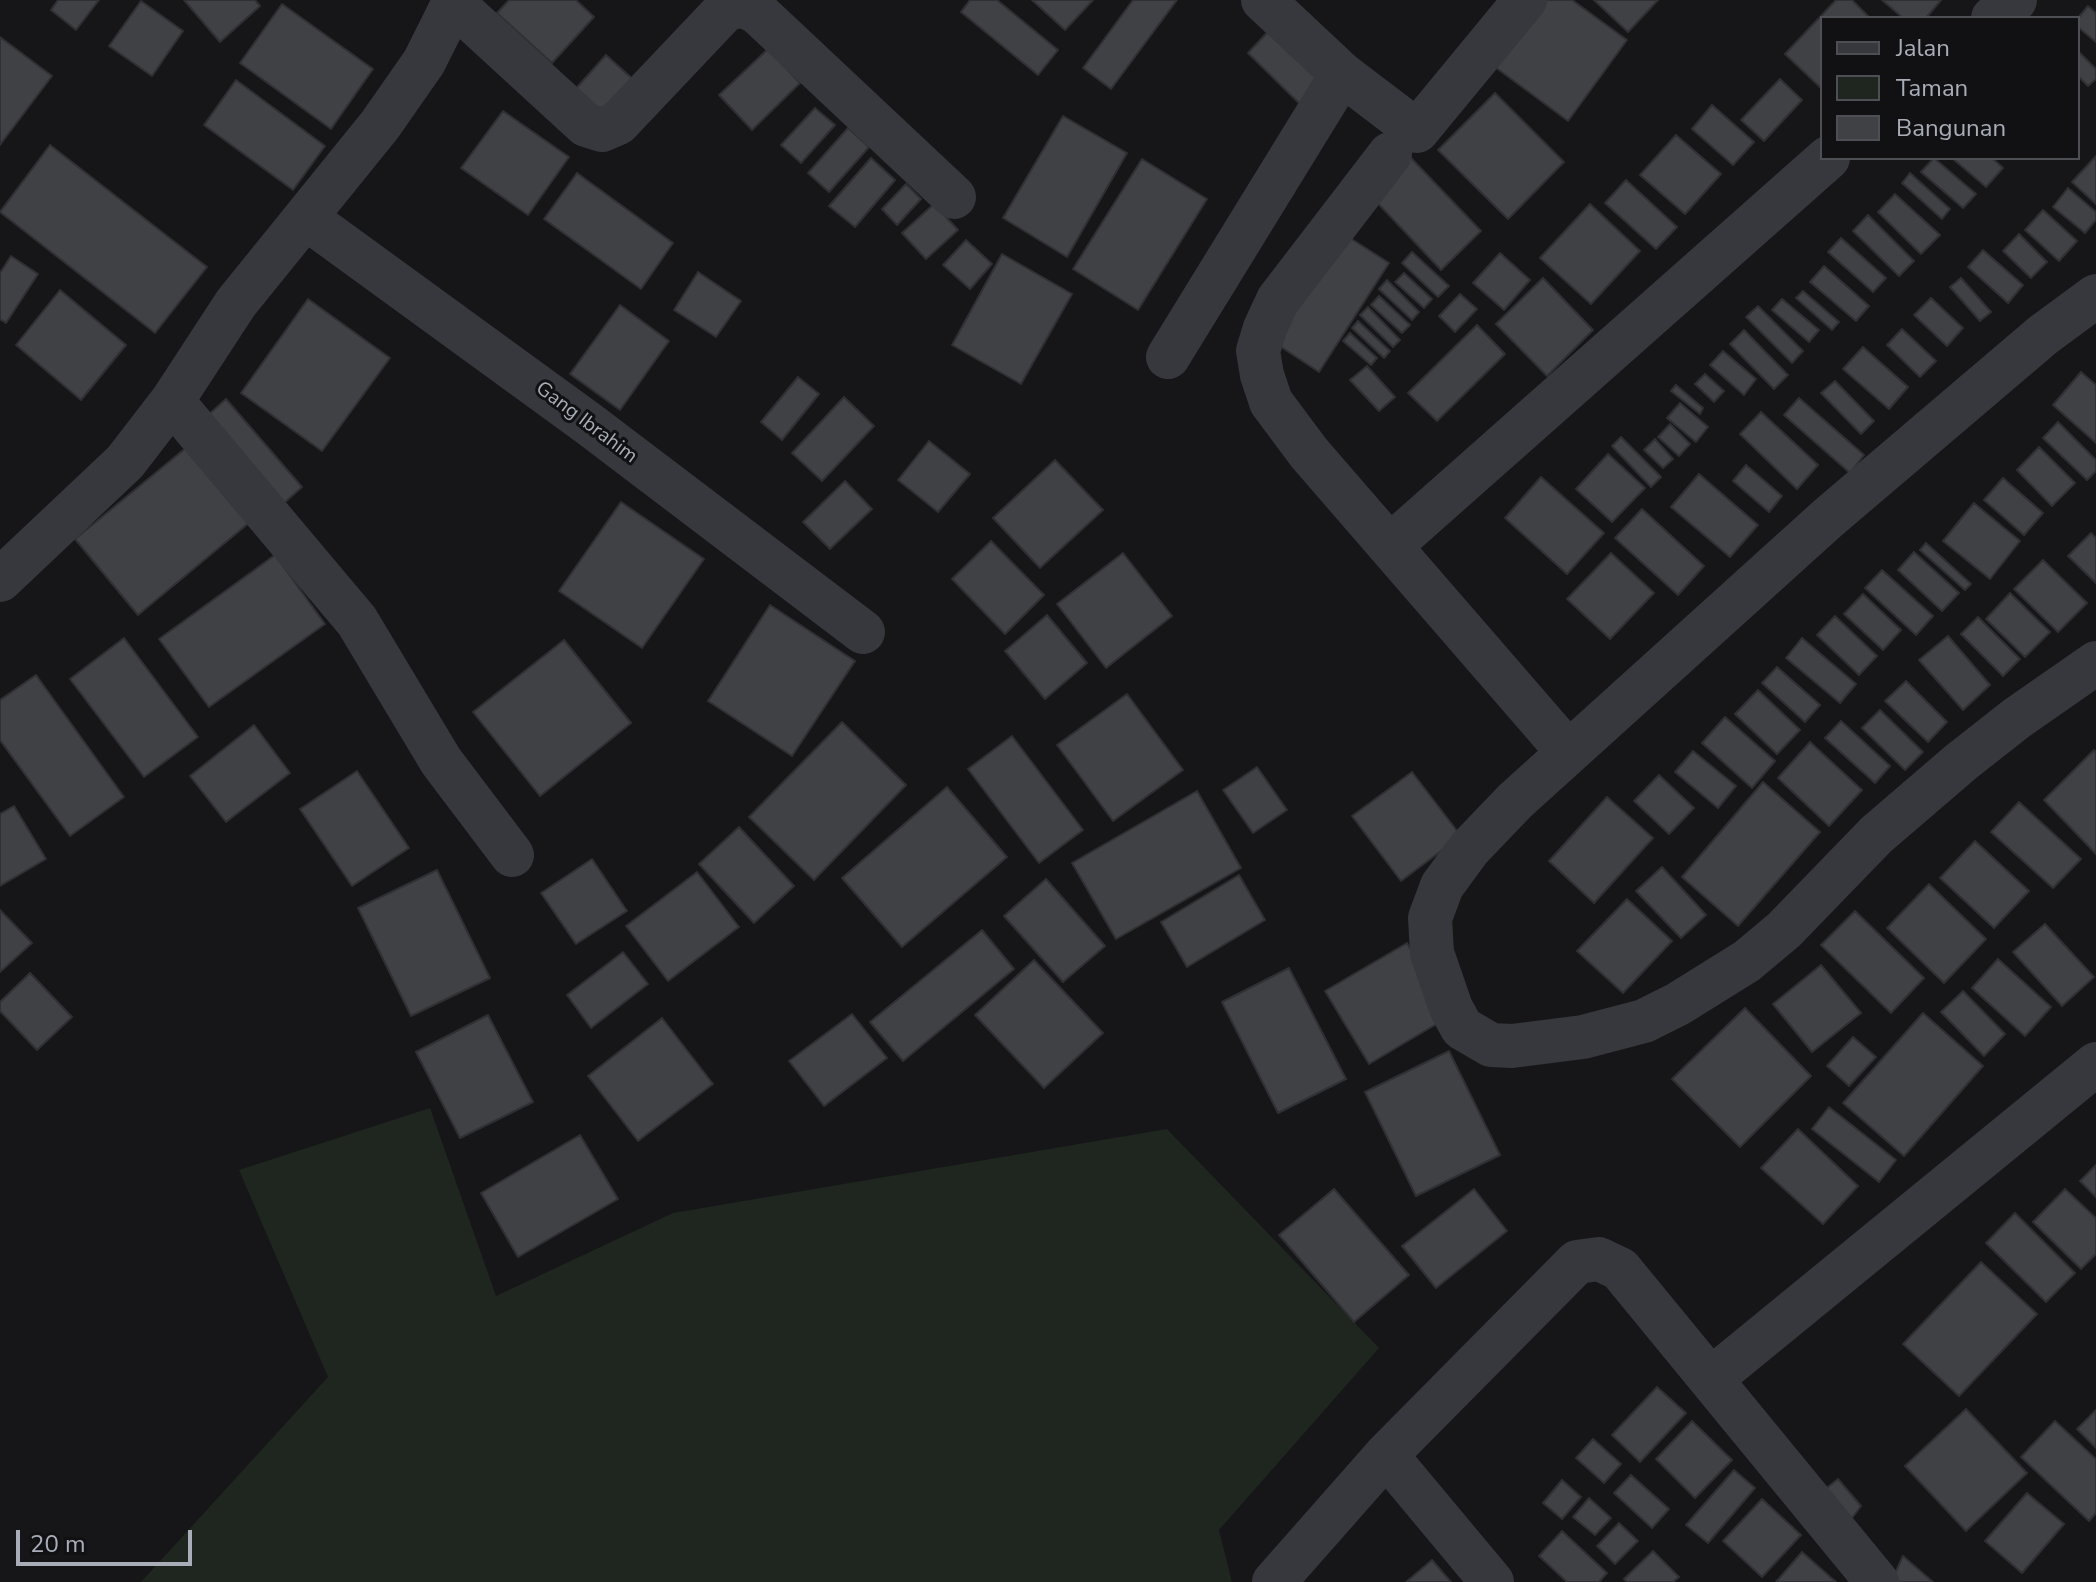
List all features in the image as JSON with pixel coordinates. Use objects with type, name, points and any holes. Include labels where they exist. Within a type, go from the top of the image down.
[{"type":"street","points":[[1263,0],[1342,74],[1417,131],[1525,0]]},
{"type":"street","points":[[1995,16],[2015,0]]},
{"type":"street","points":[[0,580],[125,462],[172,401],[236,303],[380,125],[424,62],[454,2],[586,125],[602,130],[618,123],[725,10],[742,5],[757,12],[954,197]]},
{"type":"street","points":[[1168,357],[1342,74]]},
{"type":"street","points":[[1390,154],[1278,300],[1258,351],[1271,402],[1309,453],[1568,752]]},
{"type":"street","points":[[1390,546],[1826,160]]},
{"type":"street","name":"Gang Ibrahim","points":[[306,218],[589,424],[863,632]]},
{"type":"street","points":[[2096,296],[2043,335],[1828,518],[1568,752],[1469,849],[1442,886],[1430,918],[1432,953],[1451,1008],[1462,1028],[1491,1045],[1512,1046],[1583,1037],[1628,1025],[1678,1004],[1714,984],[1784,930],[1876,835],[1961,762],[2096,663]]},
{"type":"street","points":[[172,401],[357,621],[441,761],[512,855]]},
{"type":"street","points":[[1711,1379],[2096,1064]]},
{"type":"street","points":[[1274,1582],[1386,1455],[1577,1262],[1599,1259],[1620,1269],[1877,1582]]},
{"type":"street","points":[[1386,1455],[1492,1582]]},
{"type":"green space","points":[[430,1108],[496,1296],[673,1213],[1167,1129],[1379,1348],[1219,1530],[1232,1582],[141,1582],[328,1377],[239,1170]]},
{"type":"building","points":[[58,0],[99,0],[76,30],[51,10]]},
{"type":"building","points":[[184,0],[255,0],[260,6],[220,42]]},
{"type":"building","points":[[509,0],[576,0],[594,17],[552,63],[497,13]]},
{"type":"building","points":[[970,0],[997,0],[1058,50],[1038,75],[961,12]]},
{"type":"building","points":[[1032,0],[1093,0],[1065,30]]},
{"type":"building","points":[[1133,0],[1177,0],[1111,89],[1083,68]]},
{"type":"building","points":[[1538,0],[1572,0],[1627,40],[1568,121],[1491,64]]},
{"type":"building","points":[[1594,0],[1658,0],[1628,32]]},
{"type":"building","points":[[1836,0],[1852,0],[1868,16],[1821,16]]},
{"type":"building","points":[[1882,0],[1941,0],[1928,16],[1901,16]]},
{"type":"building","points":[[141,1],[183,31],[152,76],[109,46]]},
{"type":"building","points":[[282,4],[373,69],[331,129],[240,63]]},
{"type":"building","points":[[2088,6],[2096,13],[2096,42],[2080,29],[2080,16]]},
{"type":"building","points":[[1820,17],[1820,87],[1785,54]]},
{"type":"building","points":[[1276,23],[1326,73],[1306,110],[1248,53]]},
{"type":"building","points":[[0,37],[52,76],[0,145]]},
{"type":"building","points":[[768,49],[800,83],[752,130],[719,95]]},
{"type":"building","points":[[2080,53],[2096,69],[2096,79],[2088,86],[2080,78]]},
{"type":"building","points":[[606,55],[636,82],[600,121],[571,94]]},
{"type":"building","points":[[1780,79],[1802,100],[1764,141],[1741,120]]},
{"type":"building","points":[[236,80],[325,146],[293,190],[204,125]]},
{"type":"building","points":[[1495,93],[1564,162],[1508,219],[1438,150]]},
{"type":"building","points":[[1712,105],[1754,142],[1733,165],[1692,129]]},
{"type":"building","points":[[815,108],[835,125],[801,163],[781,145]]},
{"type":"building","points":[[503,111],[569,157],[528,215],[461,168]]},
{"type":"building","points":[[1063,116],[1127,153],[1067,257],[1003,218]]},
{"type":"building","points":[[848,128],[869,147],[829,192],[808,173]]},
{"type":"building","points":[[1676,135],[1721,174],[1685,214],[1640,175]]},
{"type":"building","points":[[50,145],[207,267],[155,333],[0,212]]},
{"type":"building","points":[[2096,156],[2096,204],[2072,182]]},
{"type":"building","points":[[871,158],[895,180],[855,227],[829,206]]},
{"type":"building","points":[[1411,158],[1481,231],[1441,270],[1371,196]]},
{"type":"building","points":[[1142,159],[1207,199],[1138,310],[1073,269]]},
{"type":"building","points":[[1932,160],[1936,160],[1976,194],[1963,208],[1921,172]]},
{"type":"building","points":[[1954,160],[1994,160],[2003,168],[1986,187]]},
{"type":"building","points":[[577,173],[673,243],[641,289],[544,219]]},
{"type":"building","points":[[1910,173],[1950,209],[1942,219],[1902,183]]},
{"type":"building","points":[[1626,180],[1677,227],[1656,249],[1605,203]]},
{"type":"building","points":[[906,184],[921,199],[897,225],[882,209]]},
{"type":"building","points":[[2068,188],[2096,212],[2096,220],[2085,233],[2053,207]]},
{"type":"building","points":[[1895,194],[1940,235],[1921,254],[1878,212]]},
{"type":"building","points":[[934,204],[958,230],[926,259],[902,233]]},
{"type":"building","points":[[1590,204],[1640,251],[1591,304],[1540,258]]},
{"type":"building","points":[[2043,210],[2077,241],[2059,261],[2025,230]]},
{"type":"building","points":[[1868,215],[1914,261],[1899,276],[1853,231]]},
{"type":"building","points":[[1336,229],[1389,263],[1319,372],[1266,337]]},
{"type":"building","points":[[2019,234],[2047,262],[2031,278],[2003,251]]},
{"type":"building","points":[[1841,238],[1886,278],[1873,292],[1828,252]]},
{"type":"building","points":[[966,240],[992,264],[970,289],[943,265]]},
{"type":"building","points":[[1983,250],[2023,285],[2008,303],[1968,267]]},
{"type":"building","points":[[1412,252],[1449,286],[1438,297],[1402,263]]},
{"type":"building","points":[[1500,253],[1530,280],[1504,310],[1473,283]]},
{"type":"building","points":[[1002,254],[1072,294],[1021,384],[952,345]]},
{"type":"building","points":[[11,256],[38,274],[6,323],[0,319],[0,273]]},
{"type":"building","points":[[1824,266],[1869,306],[1856,321],[1810,282]]},
{"type":"building","points":[[698,272],[741,301],[716,337],[674,310]]},
{"type":"building","points":[[1404,273],[1432,299],[1424,308],[1395,282]]},
{"type":"building","points":[[1543,278],[1593,330],[1547,376],[1496,324]]},
{"type":"building","points":[[1961,278],[1991,312],[1980,321],[1950,287]]},
{"type":"building","points":[[1387,280],[1419,312],[1412,320],[1379,289]]},
{"type":"building","points":[[60,290],[126,345],[81,400],[16,345]]},
{"type":"building","points":[[1803,291],[1839,322],[1832,330],[1796,298]]},
{"type":"building","points":[[1460,294],[1477,309],[1455,332],[1439,316]]},
{"type":"building","points":[[1379,296],[1410,325],[1402,333],[1371,305]]},
{"type":"building","points":[[1931,298],[1963,328],[1947,346],[1914,315]]},
{"type":"building","points":[[308,299],[390,358],[322,451],[241,393]]},
{"type":"building","points":[[1782,299],[1819,330],[1809,342],[1772,310]]},
{"type":"building","points":[[620,305],[669,341],[620,410],[570,374]]},
{"type":"building","points":[[1758,306],[1803,351],[1792,363],[1746,317]]},
{"type":"building","points":[[1368,307],[1400,340],[1393,347],[1360,315]]},
{"type":"building","points":[[1358,321],[1390,351],[1384,358],[1352,328]]},
{"type":"building","points":[[1477,325],[1505,354],[1437,421],[1408,393]]},
{"type":"building","points":[[1902,329],[1936,361],[1920,377],[1887,345]]},
{"type":"building","points":[[1744,330],[1788,375],[1774,389],[1730,344]]},
{"type":"building","points":[[1350,333],[1377,358],[1371,365],[1343,341]]},
{"type":"building","points":[[1863,347],[1908,387],[1889,409],[1843,369]]},
{"type":"building","points":[[1723,351],[1756,379],[1744,395],[1710,365]]},
{"type":"building","points":[[1367,366],[1395,397],[1379,411],[1350,380]]},
{"type":"building","points":[[2081,372],[2096,385],[2096,443],[2053,405]]},
{"type":"building","points":[[1705,374],[1724,391],[1714,402],[1695,384]]},
{"type":"building","points":[[798,377],[819,394],[782,440],[761,422]]},
{"type":"building","points":[[1835,381],[1874,421],[1861,434],[1821,393]]},
{"type":"building","points":[[1676,385],[1703,408],[1700,414],[1671,391]]},
{"type":"building","points":[[844,397],[874,426],[822,481],[792,453]]},
{"type":"building","points":[[1799,398],[1864,455],[1850,473],[1784,415]]},
{"type":"building","points":[[226,399],[302,487],[284,503],[207,416]]},
{"type":"building","points":[[1680,403],[1708,427],[1696,442],[1667,418]]},
{"type":"building","points":[[1761,412],[1818,465],[1797,489],[1740,434]]},
{"type":"building","points":[[2058,422],[2096,460],[2096,471],[2087,480],[2043,438]]},
{"type":"building","points":[[1670,424],[1690,444],[1679,456],[1658,437]]},
{"type":"building","points":[[1621,437],[1661,477],[1651,487],[1612,446]]},
{"type":"building","points":[[1655,439],[1673,459],[1663,468],[1644,450]]},
{"type":"building","points":[[929,441],[970,474],[938,512],[898,480]]},
{"type":"building","points":[[187,447],[250,522],[138,615],[75,539]]},
{"type":"building","points":[[2039,447],[2075,483],[2052,506],[2017,470]]},
{"type":"building","points":[[1608,454],[1645,488],[1612,522],[1576,489]]},
{"type":"building","points":[[1055,460],[1103,510],[1040,568],[993,518]]},
{"type":"building","points":[[1746,465],[1782,496],[1769,512],[1733,481]]},
{"type":"building","points":[[1699,474],[1758,525],[1730,557],[1671,507]]},
{"type":"building","points":[[1541,477],[1604,533],[1567,574],[1505,518]]},
{"type":"building","points":[[2003,478],[2043,513],[2024,535],[1984,500]]},
{"type":"building","points":[[845,481],[872,509],[830,549],[803,522]]},
{"type":"building","points":[[621,502],[704,559],[642,648],[559,591]]},
{"type":"building","points":[[1974,503],[2020,541],[1990,579],[1943,541]]},
{"type":"building","points":[[1642,509],[1704,566],[1678,595],[1615,538]]},
{"type":"building","points":[[2091,533],[2096,538],[2096,583],[2068,556]]},
{"type":"building","points":[[991,541],[1044,595],[1005,634],[952,579]]},
{"type":"building","points":[[1926,543],[1971,584],[1965,590],[1920,550]]},
{"type":"building","points":[[1914,552],[1959,593],[1942,611],[1898,570]]},
{"type":"building","points":[[1123,553],[1172,616],[1106,668],[1057,604]]},
{"type":"building","points":[[1611,553],[1654,593],[1610,639],[1567,599]]},
{"type":"building","points":[[275,555],[325,624],[209,707],[159,639]]},
{"type":"building","points":[[2043,560],[2087,603],[2058,632],[2014,589]]},
{"type":"building","points":[[1882,570],[1933,616],[1916,635],[1865,588]]},
{"type":"building","points":[[2010,593],[2050,632],[2025,657],[1986,619]]},
{"type":"building","points":[[1863,594],[1901,630],[1883,650],[1844,614]]},
{"type":"building","points":[[770,605],[855,661],[792,756],[708,701]]},
{"type":"building","points":[[1047,615],[1087,663],[1045,699],[1005,651]]},
{"type":"building","points":[[1835,616],[1877,656],[1859,675],[1817,635]]},
{"type":"building","points":[[1978,617],[2020,659],[2003,676],[1961,634]]},
{"type":"building","points":[[1948,636],[1990,685],[1963,710],[1919,660]]},
{"type":"building","points":[[124,638],[198,737],[144,777],[70,679]]},
{"type":"building","points":[[1802,638],[1856,684],[1840,703],[1786,658]]},
{"type":"building","points":[[564,640],[631,723],[540,796],[473,712]]},
{"type":"building","points":[[1777,667],[1820,705],[1805,722],[1762,683]]},
{"type":"building","points":[[36,675],[124,797],[70,836],[0,740],[0,700]]},
{"type":"building","points":[[1906,681],[1947,722],[1928,742],[1885,701]]},
{"type":"building","points":[[1758,690],[1800,730],[1777,754],[1735,714]]},
{"type":"building","points":[[1127,694],[1183,770],[1113,821],[1057,745]]},
{"type":"building","points":[[1880,710],[1923,752],[1905,770],[1862,728]]},
{"type":"building","points":[[1725,717],[1775,761],[1752,788],[1702,743]]},
{"type":"building","points":[[1841,721],[1890,766],[1875,783],[1825,738]]},
{"type":"building","points":[[842,722],[906,785],[814,880],[749,817]]},
{"type":"building","points":[[254,725],[290,773],[226,822],[190,776]]},
{"type":"building","points":[[1012,736],[1083,830],[1039,863],[968,769]]},
{"type":"building","points":[[1810,742],[1862,790],[1829,826],[1778,778]]},
{"type":"building","points":[[2094,750],[2096,753],[2096,854],[2044,800]]},
{"type":"building","points":[[1693,751],[1736,786],[1718,808],[1675,772]]},
{"type":"building","points":[[1257,767],[1287,810],[1253,833],[1223,790]]},
{"type":"building","points":[[357,771],[409,848],[352,886],[300,809]]},
{"type":"building","points":[[1412,772],[1461,836],[1401,881],[1352,816]]},
{"type":"building","points":[[1659,775],[1694,808],[1669,834],[1634,801]]},
{"type":"building","points":[[1763,782],[1820,832],[1738,926],[1682,877]]},
{"type":"building","points":[[947,787],[1007,857],[902,947],[842,878]]},
{"type":"building","points":[[1197,791],[1241,868],[1116,939],[1072,863]]},
{"type":"building","points":[[1607,797],[1653,838],[1594,903],[1549,861]]},
{"type":"building","points":[[2019,802],[2081,859],[2053,888],[1991,832]]},
{"type":"building","points":[[14,806],[46,859],[0,886],[0,814]]},
{"type":"building","points":[[739,827],[794,886],[754,923],[699,864]]},
{"type":"building","points":[[1975,841],[2029,891],[1994,928],[1940,878]]},
{"type":"building","points":[[592,859],[627,911],[576,944],[541,893]]},
{"type":"building","points":[[1662,867],[1706,915],[1681,938],[1636,891]]},
{"type":"building","points":[[437,870],[490,978],[411,1016],[358,908]]},
{"type":"building","points":[[697,872],[739,927],[668,981],[626,926]]},
{"type":"building","points":[[1239,875],[1265,920],[1187,967],[1161,922]]},
{"type":"building","points":[[1046,879],[1105,946],[1063,982],[1004,916]]},
{"type":"building","points":[[1929,884],[1986,939],[1944,983],[1887,928]]},
{"type":"building","points":[[1627,899],[1672,941],[1623,993],[1577,951]]},
{"type":"building","points":[[0,910],[32,943],[0,972]]},
{"type":"building","points":[[1855,911],[1924,978],[1891,1013],[1821,945]]},
{"type":"building","points":[[2045,924],[2094,977],[2062,1006],[2013,952]]},
{"type":"building","points":[[982,930],[1014,969],[903,1061],[870,1022]]},
{"type":"building","points":[[1407,943],[1450,1016],[1369,1064],[1325,991]]},
{"type":"building","points":[[623,952],[648,984],[591,1028],[567,995]]},
{"type":"building","points":[[1998,959],[2051,1007],[2025,1036],[1972,988]]},
{"type":"building","points":[[1034,960],[1103,1033],[1044,1088],[975,1015]]},
{"type":"building","points":[[1821,965],[1861,1013],[1812,1052],[1773,1004]]},
{"type":"building","points":[[1289,968],[1346,1079],[1278,1113],[1222,1002]]},
{"type":"building","points":[[30,973],[72,1017],[37,1050],[0,1011],[0,1002]]},
{"type":"building","points":[[1963,991],[2005,1034],[1984,1056],[1941,1012]]},
{"type":"building","points":[[1745,1008],[1811,1076],[1740,1147],[1672,1079]]},
{"type":"building","points":[[1923,1013],[1983,1066],[1904,1156],[1843,1103]]},
{"type":"building","points":[[852,1014],[887,1058],[824,1106],[789,1061]]},
{"type":"building","points":[[488,1015],[533,1102],[460,1138],[416,1052]]},
{"type":"building","points":[[662,1018],[713,1084],[638,1141],[588,1076]]},
{"type":"building","points":[[1853,1037],[1876,1057],[1849,1086],[1827,1066]]},
{"type":"building","points":[[1449,1051],[1500,1155],[1416,1196],[1365,1092]]},
{"type":"building","points":[[1829,1107],[1896,1160],[1879,1182],[1812,1129]]},
{"type":"building","points":[[1798,1129],[1858,1186],[1823,1224],[1761,1168]]},
{"type":"building","points":[[580,1135],[618,1199],[518,1257],[481,1193]]},
{"type":"building","points":[[2096,1165],[2096,1197],[2080,1181]]},
{"type":"building","points":[[1334,1189],[1409,1275],[1354,1322],[1279,1235]]},
{"type":"building","points":[[1474,1189],[1507,1231],[1436,1288],[1402,1246]]},
{"type":"building","points":[[2065,1189],[2096,1218],[2096,1254],[2081,1269],[2033,1222]]},
{"type":"building","points":[[2015,1213],[2075,1273],[2046,1302],[1986,1243]]},
{"type":"building","points":[[1981,1262],[2037,1314],[1959,1396],[1903,1344]]},
{"type":"building","points":[[1657,1387],[1686,1413],[1640,1462],[1612,1435]]},
{"type":"building","points":[[1966,1409],[2027,1473],[1966,1531],[1905,1466]]},
{"type":"building","points":[[2096,1410],[2096,1448],[2077,1429]]},
{"type":"building","points":[[1692,1421],[1732,1460],[1695,1498],[1656,1459]]},
{"type":"building","points":[[2055,1421],[2096,1459],[2096,1513],[2089,1521],[2021,1457]]},
{"type":"building","points":[[1593,1439],[1621,1464],[1604,1483],[1576,1458]]},
{"type":"building","points":[[1734,1470],[1755,1488],[1708,1543],[1686,1525]]},
{"type":"building","points":[[1631,1475],[1669,1509],[1652,1528],[1614,1493]]},
{"type":"building","points":[[1838,1479],[1861,1506],[1846,1526],[1814,1498]]},
{"type":"building","points":[[1562,1480],[1581,1497],[1562,1519],[1543,1503]]},
{"type":"building","points":[[2027,1493],[2064,1524],[2022,1573],[1985,1541]]},
{"type":"building","points":[[1589,1498],[1611,1518],[1595,1535],[1573,1517]]},
{"type":"building","points":[[1762,1499],[1801,1535],[1762,1577],[1723,1541]]},
{"type":"building","points":[[1619,1523],[1638,1541],[1615,1564],[1597,1546]]},
{"type":"building","points":[[1562,1531],[1607,1573],[1599,1582],[1567,1582],[1539,1556]]},
{"type":"building","points":[[1653,1551],[1679,1577],[1673,1582],[1627,1582],[1624,1579]]},
{"type":"building","points":[[1802,1552],[1836,1582],[1776,1582]]},
{"type":"building","points":[[1903,1556],[1933,1582],[1891,1582]]},
{"type":"building","points":[[1432,1560],[1451,1582],[1406,1582]]}]
